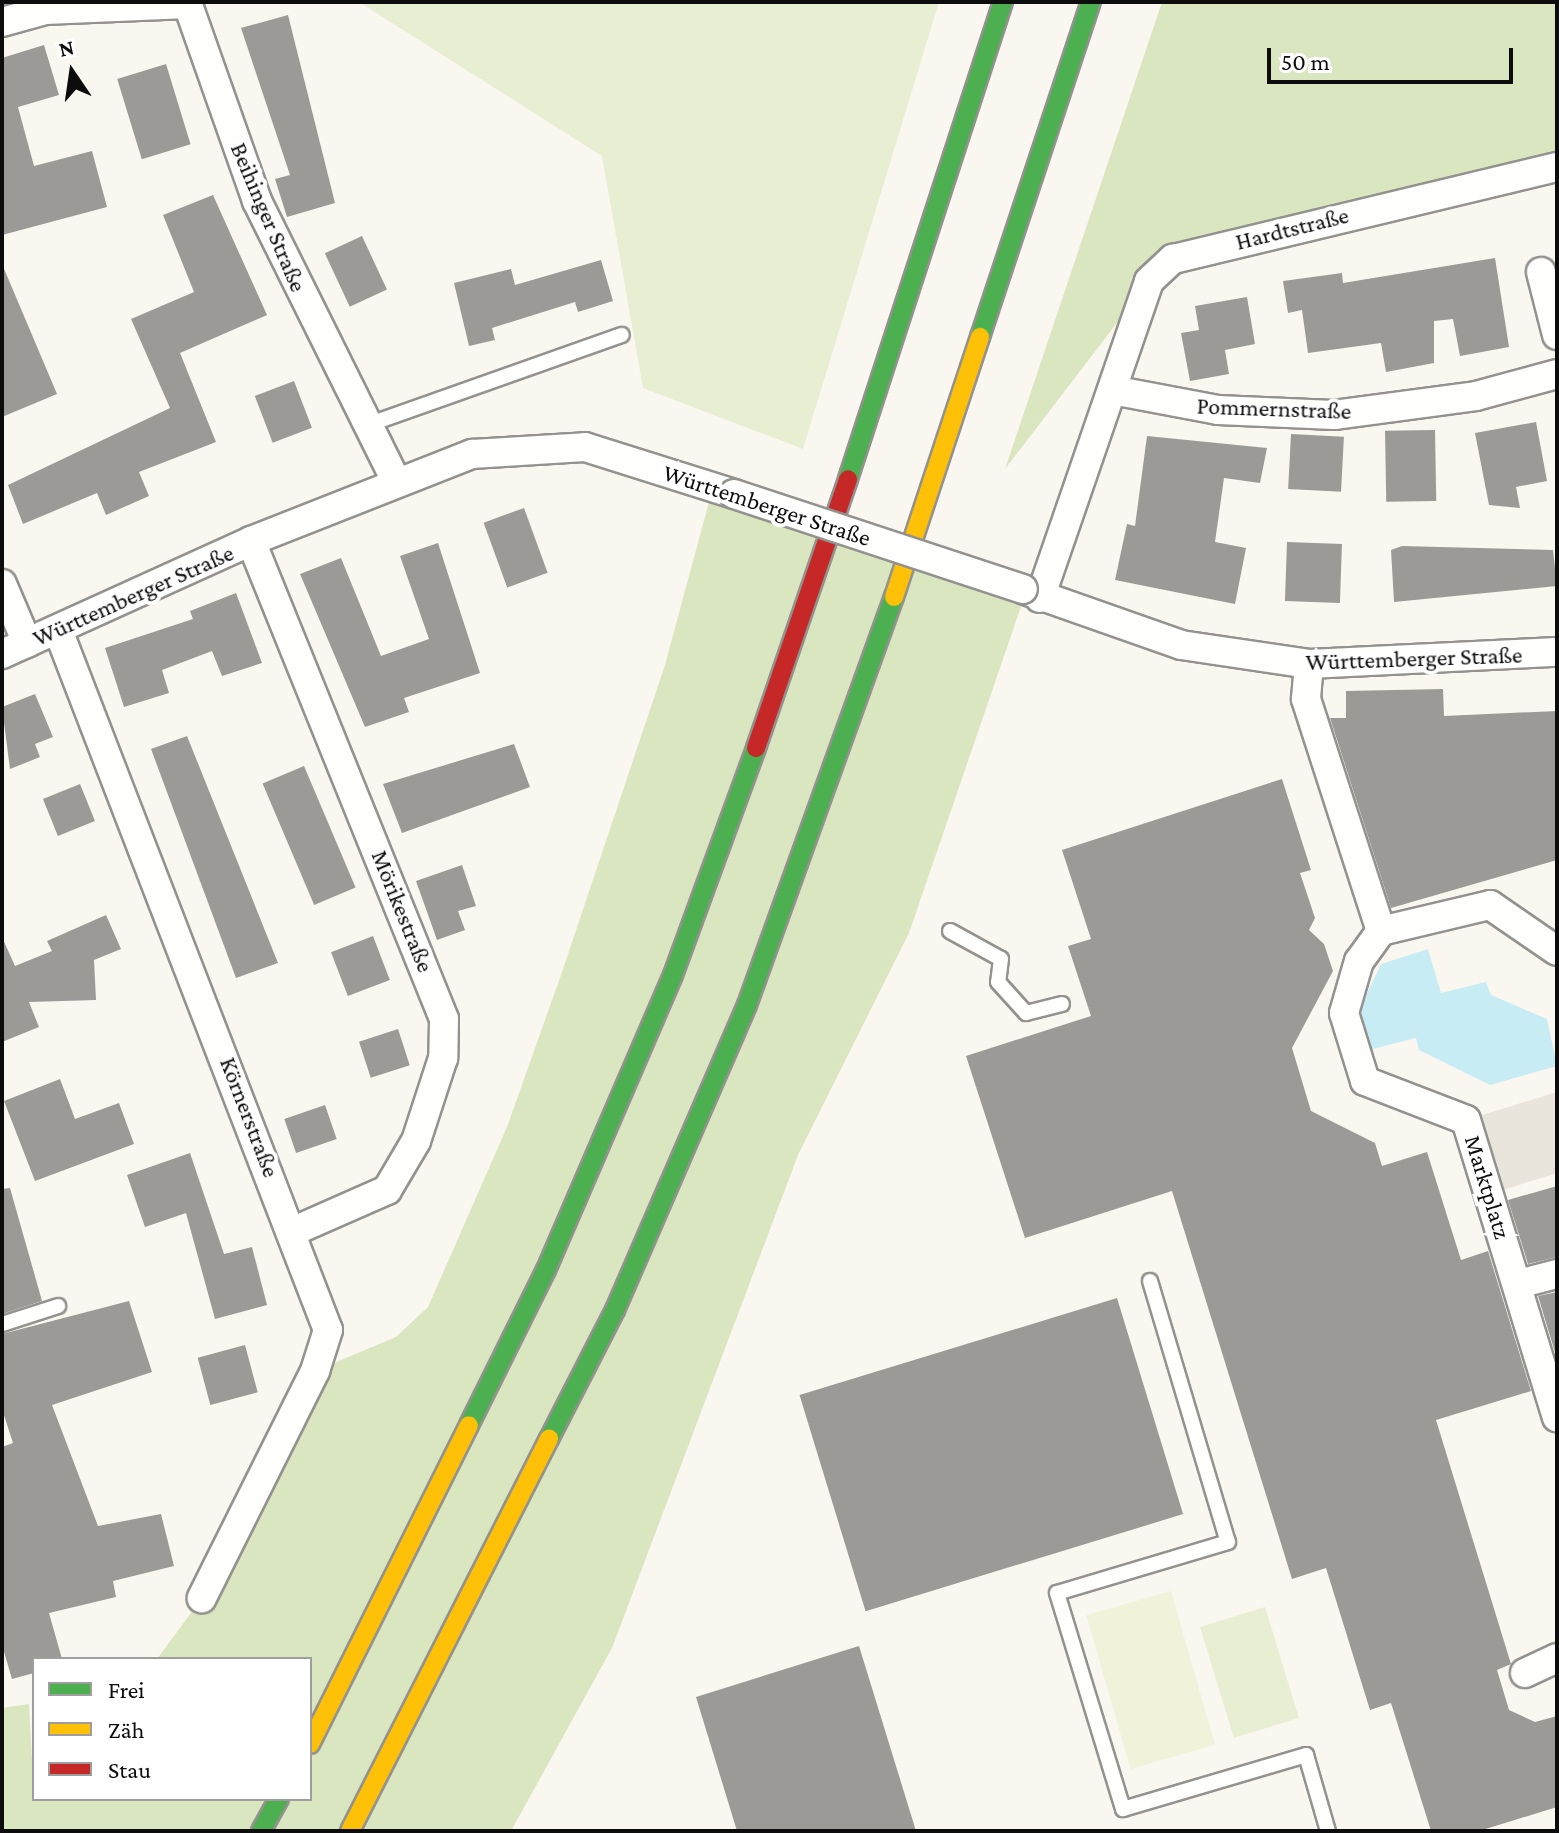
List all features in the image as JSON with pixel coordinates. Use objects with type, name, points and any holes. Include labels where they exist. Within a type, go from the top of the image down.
[{"type":"highway","points":[[312,1740],[546,1270],[673,975],[793,649],[1003,2]]},
{"type":"highway","points":[[350,1831],[615,1310],[741,1019],[868,675],[1091,2]]},
{"type":"highway","points":[[261,1831],[278,1801]]},
{"type":"street","points":[[2,22],[45,10],[188,3]]},
{"type":"street","name":"Beihinger Straße","points":[[188,3],[257,201],[396,481]]},
{"type":"street","name":"Hardtstraße","points":[[1112,390],[1149,281],[1173,259],[1557,167]]},
{"type":"street","points":[[1541,272],[1557,335]]},
{"type":"street","name":"Pommernstraße","points":[[1112,390],[1218,410],[1334,415],[1476,396],[1557,374]]},
{"type":"street","points":[[1031,594],[1112,390]]},
{"type":"street","name":"Württemberger Straße","points":[[14,649],[251,541],[396,481],[472,454],[585,447],[1181,645],[1309,664],[1557,652]]},
{"type":"street","name":"Mörikestraße","points":[[251,541],[444,1019],[443,1058],[416,1141],[387,1190],[294,1231]]},
{"type":"street","points":[[2,584],[14,649]]},
{"type":"street","name":"Körnerstraße","points":[[58,630],[294,1231],[328,1330],[315,1371],[202,1598]]},
{"type":"street","points":[[1309,664],[1306,699],[1381,931],[1490,905],[1557,951]]},
{"type":"street","name":"Marktplatz","points":[[1381,931],[1359,961],[1344,1013],[1365,1081],[1466,1120],[1557,1417]]},
{"type":"street","points":[[1518,1284],[1557,1274]]},
{"type":"street","points":[[1525,1673],[1557,1658]]},
{"type":"lane","points":[[370,424],[622,335]]},
{"type":"lane","points":[[950,931],[1001,959],[998,982],[1026,1013],[1062,1004]]},
{"type":"lane","points":[[1150,1281],[1228,1542],[1057,1593],[1123,1809],[1306,1755],[1328,1831]]},
{"type":"lane","points":[[2,1324],[58,1306]]},
{"type":"green space","points":[[359,2],[939,2],[803,449],[643,388],[602,156]]},
{"type":"green space","points":[[1162,2],[1557,2],[1557,167],[1327,218],[1149,281],[1005,469]]},
{"type":"green space","points":[[713,487],[1026,592],[909,933],[798,1155],[612,1648],[511,1831],[2,1831],[2,1708],[29,1704],[32,1801],[312,1801],[312,1657],[158,1657],[202,1598],[315,1371],[396,1337],[428,1307],[507,1127],[665,665]]},
{"type":"green space","points":[[1171,1591],[1215,1745],[1131,1769],[1086,1615]]},
{"type":"green space","points":[[1265,1607],[1299,1718],[1234,1738],[1200,1627]]},
{"type":"shaded area","points":[[1557,1092],[1557,1173],[1490,1194],[1466,1120]]},
{"type":"water","points":[[1428,949],[1441,993],[1486,982],[1491,995],[1547,1019],[1557,1066],[1490,1085],[1419,1050],[1416,1038],[1365,1051],[1355,1019],[1381,964]]},
{"type":"building","points":[[288,15],[335,203],[287,217],[275,179],[290,175],[241,28]]},
{"type":"building","points":[[44,45],[59,95],[18,107],[34,166],[92,151],[107,207],[2,235],[2,58]]},
{"type":"building","points":[[166,64],[191,144],[142,159],[117,79]]},
{"type":"building","points":[[213,195],[267,315],[180,353],[216,442],[139,472],[149,496],[106,515],[97,493],[23,524],[8,485],[170,408],[131,319],[194,292],[163,215]]},
{"type":"building","points":[[362,236],[387,289],[350,307],[325,253]]},
{"type":"building","points":[[1495,258],[1509,347],[1460,356],[1453,319],[1434,321],[1434,363],[1386,372],[1381,343],[1308,353],[1302,310],[1288,313],[1283,281],[1342,273],[1343,283]]},
{"type":"building","points":[[601,260],[613,301],[578,312],[575,302],[492,328],[495,340],[469,346],[454,283],[511,269],[515,285]]},
{"type":"building","points":[[2,264],[57,394],[2,417]]},
{"type":"building","points":[[1247,297],[1255,344],[1225,350],[1229,374],[1190,381],[1181,333],[1199,330],[1195,306]]},
{"type":"building","points":[[294,381],[312,428],[273,443],[255,396]]},
{"type":"building","points":[[1536,422],[1547,481],[1516,487],[1520,508],[1489,505],[1475,433]]},
{"type":"building","points":[[1435,430],[1436,501],[1386,502],[1385,431]]},
{"type":"building","points":[[1291,434],[1344,437],[1341,492],[1288,489]]},
{"type":"building","points":[[1147,436],[1267,448],[1260,483],[1224,478],[1215,542],[1246,548],[1235,604],[1115,580],[1127,524],[1135,526]]},
{"type":"building","points":[[524,508],[548,573],[507,588],[484,523]]},
{"type":"building","points":[[1287,542],[1342,544],[1340,603],[1285,601]]},
{"type":"building","points":[[438,543],[480,673],[404,698],[409,712],[365,727],[300,574],[341,558],[381,656],[429,639],[400,556]]},
{"type":"building","points":[[1402,546],[1553,550],[1557,586],[1394,602],[1391,550]]},
{"type":"building","points":[[236,593],[262,663],[222,676],[212,651],[162,670],[169,693],[124,707],[105,648],[193,619],[190,611]]},
{"type":"building","points":[[1443,689],[1444,716],[1557,711],[1557,860],[1391,908],[1330,718],[1346,718],[1346,691]]},
{"type":"building","points":[[35,694],[53,737],[35,744],[40,757],[10,769],[2,707]]},
{"type":"building","points":[[187,736],[278,963],[236,978],[151,749]]},
{"type":"building","points":[[514,744],[530,787],[402,833],[383,784]]},
{"type":"building","points":[[304,766],[356,888],[314,905],[263,784]]},
{"type":"building","points":[[1282,779],[1311,870],[1300,873],[1315,918],[1309,930],[1324,944],[1333,971],[1292,1048],[1311,1111],[1375,1143],[1382,1166],[1427,1152],[1461,1260],[1488,1251],[1531,1391],[1436,1420],[1511,1664],[1497,1670],[1509,1710],[1535,1722],[1557,1716],[1557,1807],[1479,1831],[1431,1831],[1391,1703],[1370,1710],[1326,1568],[1292,1579],[1172,1191],[1025,1238],[966,1056],[1091,1016],[1068,946],[1091,939],[1062,850]]},
{"type":"building","points":[[80,784],[95,821],[58,836],[43,799]]},
{"type":"building","points":[[462,865],[476,906],[458,911],[465,930],[437,940],[416,881]]},
{"type":"building","points":[[106,915],[121,949],[94,960],[96,1000],[29,1002],[39,1027],[2,1042],[2,937],[15,966],[52,951],[47,941]]},
{"type":"building","points":[[373,936],[390,980],[348,996],[331,952]]},
{"type":"building","points":[[398,1029],[410,1065],[371,1078],[359,1042]]},
{"type":"building","points":[[60,1079],[75,1119],[119,1103],[134,1144],[35,1181],[4,1101]]},
{"type":"building","points":[[325,1105],[337,1139],[296,1153],[284,1119]]},
{"type":"building","points":[[190,1153],[224,1254],[252,1247],[267,1305],[215,1319],[186,1213],[145,1227],[127,1175]]},
{"type":"building","points":[[1557,1186],[1557,1257],[1528,1264],[1508,1200]]},
{"type":"building","points":[[10,1188],[42,1301],[2,1314],[2,1189]]},
{"type":"building","points":[[1557,1292],[1557,1359],[1538,1296]]},
{"type":"building","points":[[1117,1298],[1183,1514],[866,1611],[800,1395]]},
{"type":"building","points":[[129,1301],[152,1372],[52,1405],[98,1526],[161,1514],[174,1566],[113,1581],[116,1597],[49,1613],[61,1657],[32,1657],[32,1674],[12,1679],[2,1645],[2,1447],[13,1443],[2,1409],[2,1334]]},
{"type":"building","points":[[245,1345],[258,1392],[210,1405],[198,1358]]},
{"type":"building","points":[[859,1646],[916,1831],[737,1831],[696,1697]]},
{"type":"traffic: fast","points":[[848,479],[1003,2]]},
{"type":"traffic: fast","points":[[980,337],[1091,2]]},
{"type":"traffic: fast","points":[[549,1439],[615,1310],[747,1005],[894,597]]},
{"type":"traffic: fast","points":[[469,1425],[546,1270],[673,975],[756,748]]},
{"type":"traffic: fast","points":[[261,1831],[278,1801]]},
{"type":"traffic: slow","points":[[894,597],[980,337]]},
{"type":"traffic: slow","points":[[312,1740],[469,1425]]},
{"type":"traffic: slow","points":[[350,1831],[549,1439]]},
{"type":"traffic: jam","points":[[756,748],[848,479]]}]
